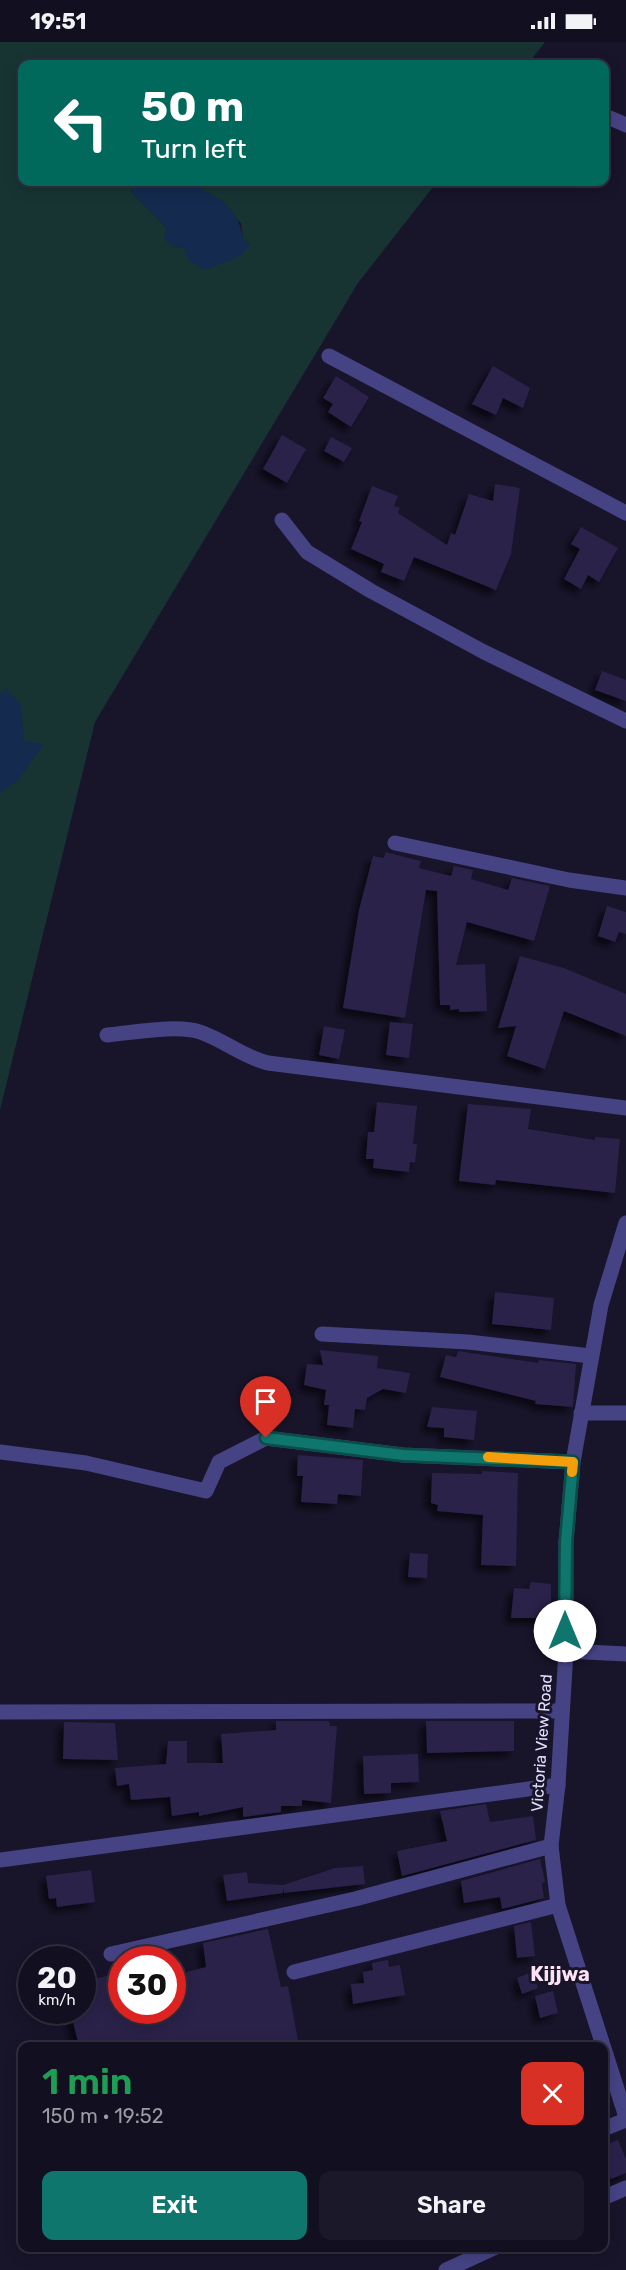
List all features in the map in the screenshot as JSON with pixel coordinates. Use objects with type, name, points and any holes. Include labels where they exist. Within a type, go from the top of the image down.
[{"type":"street","points":[[610,118],[626,124]]},
{"type":"street","points":[[330,356],[626,513]]},
{"type":"street","points":[[282,520],[308,552],[371,591],[484,652],[626,721]]},
{"type":"street","points":[[395,843],[569,880],[626,888]]},
{"type":"street","points":[[107,1035],[197,1031],[218,1039],[253,1060],[268,1063],[626,1108]]},
{"type":"street","name":"Victoria View Road","points":[[602,2042],[558,1905],[551,1846],[558,1785],[566,1651],[566,1542],[573,1462],[601,1305],[626,1223]]},
{"type":"street","points":[[322,1334],[468,1342],[591,1356]]},
{"type":"street","points":[[581,1413],[626,1413]]},
{"type":"street","points":[[0,1452],[86,1463],[206,1491],[219,1462],[266,1438],[403,1455],[573,1462]]},
{"type":"street","points":[[566,1651],[626,1654]]},
{"type":"street","points":[[0,1712],[561,1711]]},
{"type":"street","points":[[0,1860],[558,1785]]},
{"type":"street","points":[[146,1946],[355,1899],[551,1846]]},
{"type":"street","points":[[294,1972],[558,1905]]},
{"type":"street","name":"Victoria View Road","points":[[608,2062],[626,2118]]},
{"type":"street","points":[[608,2126],[626,2118]]},
{"type":"street","points":[[608,2196],[626,2188]]},
{"type":"street","points":[[446,2270],[485,2252]]},
{"type":"green space","points":[[0,42],[545,42],[531,60],[18,60],[18,186],[130,186],[132,193],[166,227],[172,246],[183,248],[243,238],[241,223],[202,190],[202,186],[434,186],[358,283],[95,722],[0,1110]]},
{"type":"water","points":[[130,186],[202,186],[202,190],[218,198],[230,208],[238,221],[243,238],[251,245],[240,256],[205,270],[189,261],[183,248],[172,246],[164,239],[166,227],[132,193]]},
{"type":"water","points":[[6,688],[21,705],[24,741],[44,744],[18,780],[0,793],[0,695]]},
{"type":"building","points":[[493,366],[530,388],[523,408],[503,398],[496,415],[472,404]]},
{"type":"building","points":[[336,376],[369,397],[351,427],[328,412],[333,404],[323,398]]},
{"type":"building","points":[[282,435],[306,449],[287,483],[263,469]]},
{"type":"building","points":[[331,437],[352,448],[344,462],[324,451]]},
{"type":"building","points":[[495,484],[520,488],[511,554],[496,590],[414,557],[404,581],[381,572],[384,564],[351,549],[362,522],[359,521],[372,486],[398,496],[394,506],[400,508],[398,513],[447,545],[451,533],[455,535],[469,494],[493,501]]},
{"type":"building","points":[[581,527],[618,548],[599,582],[588,575],[581,589],[564,579],[580,549],[571,544]]},
{"type":"building","points":[[602,671],[626,680],[626,701],[595,690]]},
{"type":"building","points":[[385,852],[421,861],[419,868],[451,876],[454,866],[473,870],[471,879],[508,890],[512,878],[550,886],[534,941],[467,922],[456,965],[485,964],[487,1011],[459,1012],[459,1009],[450,1010],[450,1005],[440,1005],[437,891],[426,890],[405,1018],[343,1008],[359,910],[373,856],[384,858]]},
{"type":"building","points":[[607,906],[626,912],[626,934],[619,932],[615,942],[598,936]]},
{"type":"building","points":[[520,956],[564,968],[626,994],[626,1036],[564,1011],[545,1069],[507,1056],[516,1026],[498,1028]]},
{"type":"building","points":[[390,1022],[413,1024],[409,1058],[386,1055]]},
{"type":"building","points":[[324,1026],[345,1030],[339,1059],[319,1055]]},
{"type":"building","points":[[377,1102],[417,1106],[413,1144],[417,1144],[415,1163],[410,1162],[409,1172],[373,1168],[374,1159],[366,1159],[368,1132],[374,1132]]},
{"type":"building","points":[[468,1104],[531,1109],[528,1129],[595,1140],[595,1137],[620,1139],[615,1193],[496,1180],[495,1185],[459,1181]]},
{"type":"building","points":[[495,1292],[554,1298],[551,1330],[492,1324]]},
{"type":"building","points":[[320,1350],[378,1356],[377,1368],[410,1373],[406,1393],[383,1389],[367,1398],[365,1410],[355,1409],[353,1428],[327,1425],[329,1405],[324,1405],[326,1390],[304,1385],[307,1364],[323,1365]]},
{"type":"building","points":[[458,1351],[538,1363],[539,1360],[576,1364],[573,1407],[535,1404],[536,1401],[440,1377],[446,1355],[456,1357]]},
{"type":"building","points":[[432,1407],[477,1411],[474,1440],[444,1437],[444,1428],[427,1427]]},
{"type":"building","points":[[298,1455],[363,1460],[361,1496],[338,1494],[337,1504],[301,1502],[303,1476],[297,1476]]},
{"type":"building","points":[[482,1471],[518,1473],[516,1566],[481,1565],[483,1515],[437,1511],[438,1505],[431,1503],[432,1473],[482,1474]]},
{"type":"building","points":[[410,1553],[428,1554],[427,1578],[408,1577]]},
{"type":"building","points":[[531,1582],[551,1584],[551,1618],[511,1618],[514,1588],[529,1589]]},
{"type":"building","points":[[276,1721],[329,1721],[330,1726],[337,1726],[331,1803],[302,1800],[302,1806],[281,1806],[281,1812],[243,1817],[243,1807],[199,1816],[199,1812],[172,1816],[170,1797],[131,1800],[129,1784],[117,1786],[115,1768],[166,1764],[168,1741],[187,1741],[187,1763],[223,1763],[221,1734],[276,1730]]},
{"type":"building","points":[[426,1721],[514,1721],[514,1751],[427,1753]]},
{"type":"building","points":[[64,1722],[115,1723],[118,1760],[63,1759]]},
{"type":"building","points":[[418,1754],[419,1782],[391,1783],[391,1793],[364,1794],[363,1756]]},
{"type":"building","points":[[486,1804],[490,1822],[533,1816],[536,1840],[402,1876],[397,1851],[447,1841],[440,1811]]},
{"type":"building","points":[[540,1859],[545,1882],[542,1883],[544,1898],[502,1909],[500,1897],[464,1903],[461,1881]]},
{"type":"building","points":[[363,1866],[365,1884],[284,1893],[283,1887],[283,1893],[227,1901],[223,1875],[247,1872],[248,1883],[283,1885],[335,1868]]},
{"type":"building","points":[[91,1870],[95,1902],[57,1907],[56,1898],[49,1899],[46,1876]]},
{"type":"building","points":[[531,1922],[535,1956],[517,1958],[514,1926]]},
{"type":"building","points":[[268,1929],[281,1987],[288,1986],[298,2042],[78,2042],[74,2024],[96,2024],[96,1978],[108,1976],[108,2024],[186,2024],[186,1972],[206,1967],[203,1943]]},
{"type":"building","points":[[388,1960],[389,1967],[400,1965],[405,1995],[353,2004],[351,1984],[364,1983],[363,1972],[373,1970],[372,1963]]},
{"type":"building","points":[[532,1972],[538,1988],[522,1994],[517,1978]]},
{"type":"building","points":[[553,1991],[558,2013],[540,2018],[535,1996]]},
{"type":"building","points":[[618,2140],[626,2159],[626,2173],[611,2179],[608,2172],[608,2144]]},
{"type":"slow traffic","points":[[488,1457],[573,1462],[572,1472]]},
{"type":"district","name":"Kijjwa","points":[[560,1974]]},
{"type":"route","points":[[266,1438],[403,1455],[462,1455],[573,1462],[566,1542],[565,1631]]}]
